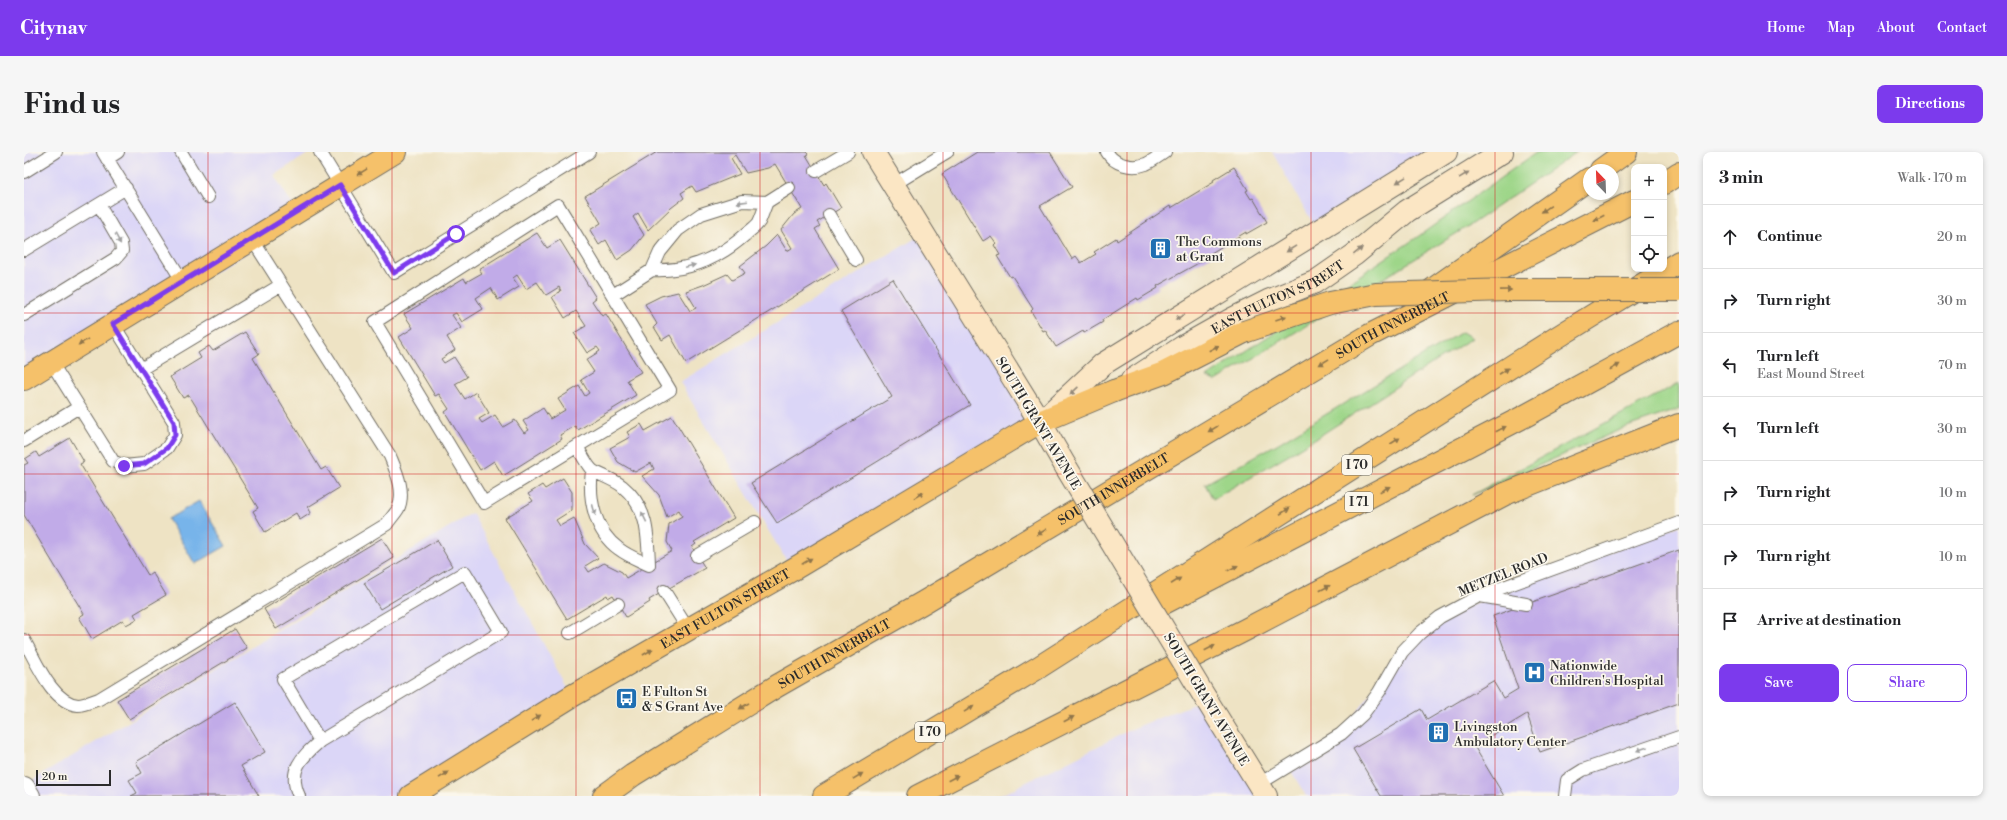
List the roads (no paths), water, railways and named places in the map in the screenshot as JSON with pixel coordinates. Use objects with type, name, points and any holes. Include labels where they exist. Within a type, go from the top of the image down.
[{"type":"main road","points":[[24,379],[395,152]]},
{"type":"main road","points":[[1609,164],[1626,152]]},
{"type":"main road","points":[[1667,181],[1679,174]]},
{"type":"main road","points":[[1370,335],[1583,183]]},
{"type":"main road","name":"SOUTH INNERBELT","points":[[604,796],[633,775],[777,686],[924,602],[1370,335],[1631,203]]},
{"type":"main road","name":"I 70","points":[[824,796],[1036,669],[1543,346],[1679,262]]},
{"type":"main road","points":[[1114,391],[1164,373],[1244,332],[1330,303],[1376,294],[1508,290],[1679,290]]},
{"type":"main road","name":"I 71","points":[[1036,669],[1525,416],[1679,332]]},
{"type":"main road","name":"EAST FULTON STREET","points":[[411,796],[572,696],[792,570],[1040,422],[1114,391]]},
{"type":"main road","points":[[918,796],[1245,630],[1505,494],[1679,425]]},
{"type":"street","name":"SOUTH GRANT AVENUE","points":[[873,152],[1040,422],[1262,790]]},
{"type":"street","name":"EAST FULTON STREET","points":[[1114,391],[1184,346],[1232,319],[1268,301],[1315,282],[1354,255],[1407,211],[1502,152]]},
{"type":"street","name":"EAST FULTON STREET","points":[[1040,422],[1103,364],[1433,155]]},
{"type":"street","points":[[24,788],[29,796]]},
{"type":"lane","points":[[26,167],[56,152]]},
{"type":"lane","points":[[118,152],[105,155],[183,282]]},
{"type":"lane","points":[[181,152],[208,197]]},
{"type":"lane","points":[[320,152],[394,273],[589,152]]},
{"type":"lane","points":[[816,171],[848,152]]},
{"type":"lane","points":[[893,185],[947,152]]},
{"type":"lane","points":[[1107,152],[1110,157],[1125,166],[1145,164],[1165,152]]},
{"type":"lane","points":[[24,250],[126,188]]},
{"type":"lane","points":[[652,270],[670,271],[697,264],[718,255],[735,244],[758,223],[767,202],[789,188]]},
{"type":"lane","points":[[613,295],[652,270],[660,252],[678,230],[701,214],[742,201],[767,202]]},
{"type":"lane","points":[[24,315],[116,258],[122,251],[121,243],[99,205]]},
{"type":"lane","points":[[558,205],[670,390],[577,447],[484,503],[375,322],[558,205]]},
{"type":"lane","points":[[829,215],[856,260]]},
{"type":"lane","points":[[24,640],[56,695],[65,702],[79,705],[99,699],[387,524],[398,508],[401,491],[397,473],[390,456],[252,239]]},
{"type":"lane","points":[[141,369],[281,285]]},
{"type":"lane","points":[[51,362],[113,461],[124,466],[144,464],[167,448],[175,435],[174,422],[113,324]]},
{"type":"lane","points":[[24,441],[79,407]]},
{"type":"lane","points":[[577,447],[592,472],[590,488],[593,508],[598,521],[609,540],[619,550],[649,565],[647,524],[636,501],[623,486],[608,477],[592,472]]},
{"type":"lane","points":[[697,556],[755,522]]},
{"type":"lane","name":"METZEL ROAD","points":[[1262,790],[1341,734],[1363,714],[1379,692],[1402,652],[1420,633],[1440,617],[1479,596],[1679,523]]},
{"type":"lane","points":[[299,796],[296,782],[296,769],[302,757],[320,742],[501,632],[465,572],[283,679],[320,742]]},
{"type":"lane","points":[[664,590],[688,629]]},
{"type":"lane","points":[[1479,596],[1526,604]]},
{"type":"lane","points":[[570,633],[618,604]]},
{"type":"lane","points":[[1565,796],[1567,780],[1583,770],[1679,737]]},
{"type":"water","points":[[199,501],[226,546],[195,564],[168,519]]},
{"type":"place","name":"The Commons at Grant","points":[[1160,248]]},
{"type":"place","name":"Nationwide Children's Hospital","points":[[1535,672]]},
{"type":"place","name":"E Fulton St & S Grant Ave","points":[[627,698]]},
{"type":"place","name":"Livingston Ambulatory Center","points":[[1438,733]]}]
